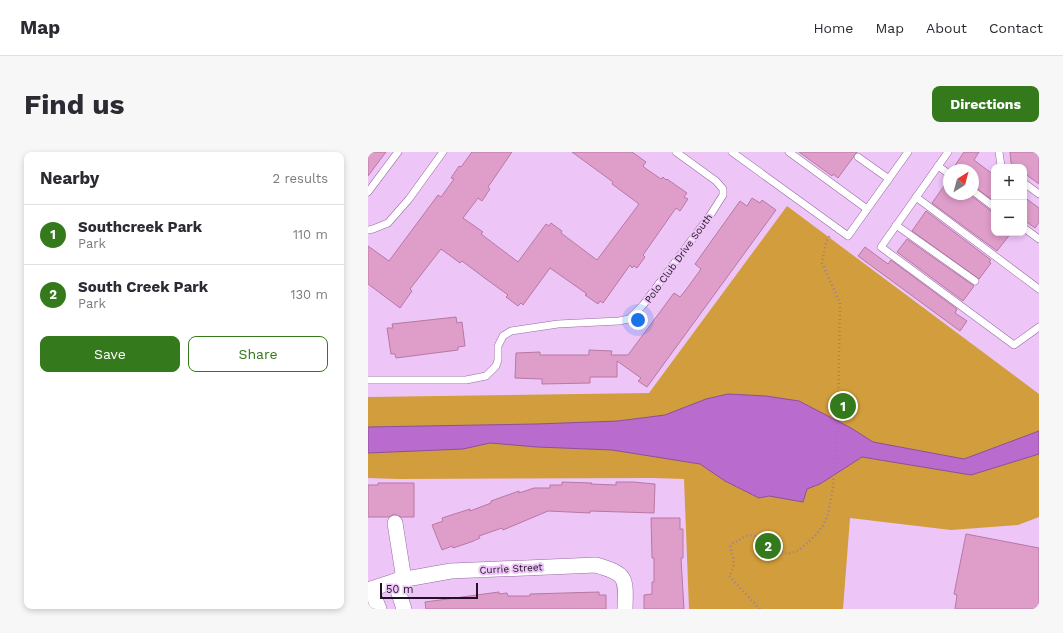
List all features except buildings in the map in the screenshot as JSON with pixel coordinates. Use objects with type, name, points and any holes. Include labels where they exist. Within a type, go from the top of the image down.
[{"type":"street","points":[[395,523],[399,581],[404,609]]},
{"type":"street","name":"Currie Street","points":[[399,581],[451,571],[596,565],[614,570],[621,575],[624,582],[624,609]]},
{"type":"street","points":[[379,609],[370,589],[399,581]]},
{"type":"lane","points":[[368,192],[398,152]]},
{"type":"lane","points":[[368,230],[388,223],[409,199],[443,152]]},
{"type":"lane","name":"Polo Club Drive South","points":[[368,380],[466,380],[486,376],[496,366],[498,360],[498,346],[503,336],[510,331],[558,324],[619,321],[629,319],[643,305],[711,214],[723,195],[723,189],[716,181],[676,152]]},
{"type":"lane","points":[[732,152],[848,236],[908,152]]},
{"type":"lane","points":[[790,152],[867,209]]},
{"type":"lane","points":[[948,152],[881,247],[1014,346],[1039,327]]},
{"type":"lane","points":[[999,152],[1001,164]]},
{"type":"lane","points":[[858,157],[888,179]]},
{"type":"lane","points":[[938,166],[943,170]]},
{"type":"lane","points":[[1027,185],[1039,194]]},
{"type":"lane","points":[[979,195],[991,204]]},
{"type":"lane","points":[[916,197],[1039,289]]},
{"type":"lane","points":[[896,225],[975,281]]},
{"type":"lane","points":[[1027,230],[1039,240]]},
{"type":"path","points":[[760,609],[729,576],[733,569],[734,558],[730,547],[733,543],[746,536],[753,535],[788,554],[799,550],[816,535],[824,524],[828,514],[833,486],[838,416],[840,303],[822,263],[826,242],[835,226]]},
{"type":"shaded area","points":[[787,206],[1039,394],[1039,517],[1018,525],[951,530],[850,518],[843,609],[689,609],[684,479],[368,478],[368,397],[649,393]]},
{"type":"shaded area","points":[[728,394],[766,396],[799,401],[851,428],[873,442],[964,459],[1039,431],[1039,454],[971,475],[862,457],[820,484],[807,489],[803,502],[769,496],[759,498],[725,481],[700,464],[612,450],[537,447],[490,443],[463,449],[368,453],[368,427],[618,421],[665,415],[706,399]]},
{"type":"place","name":"Southcreek Park","points":[[843,406]]},
{"type":"place","name":"South Creek Park","points":[[768,546]]}]
